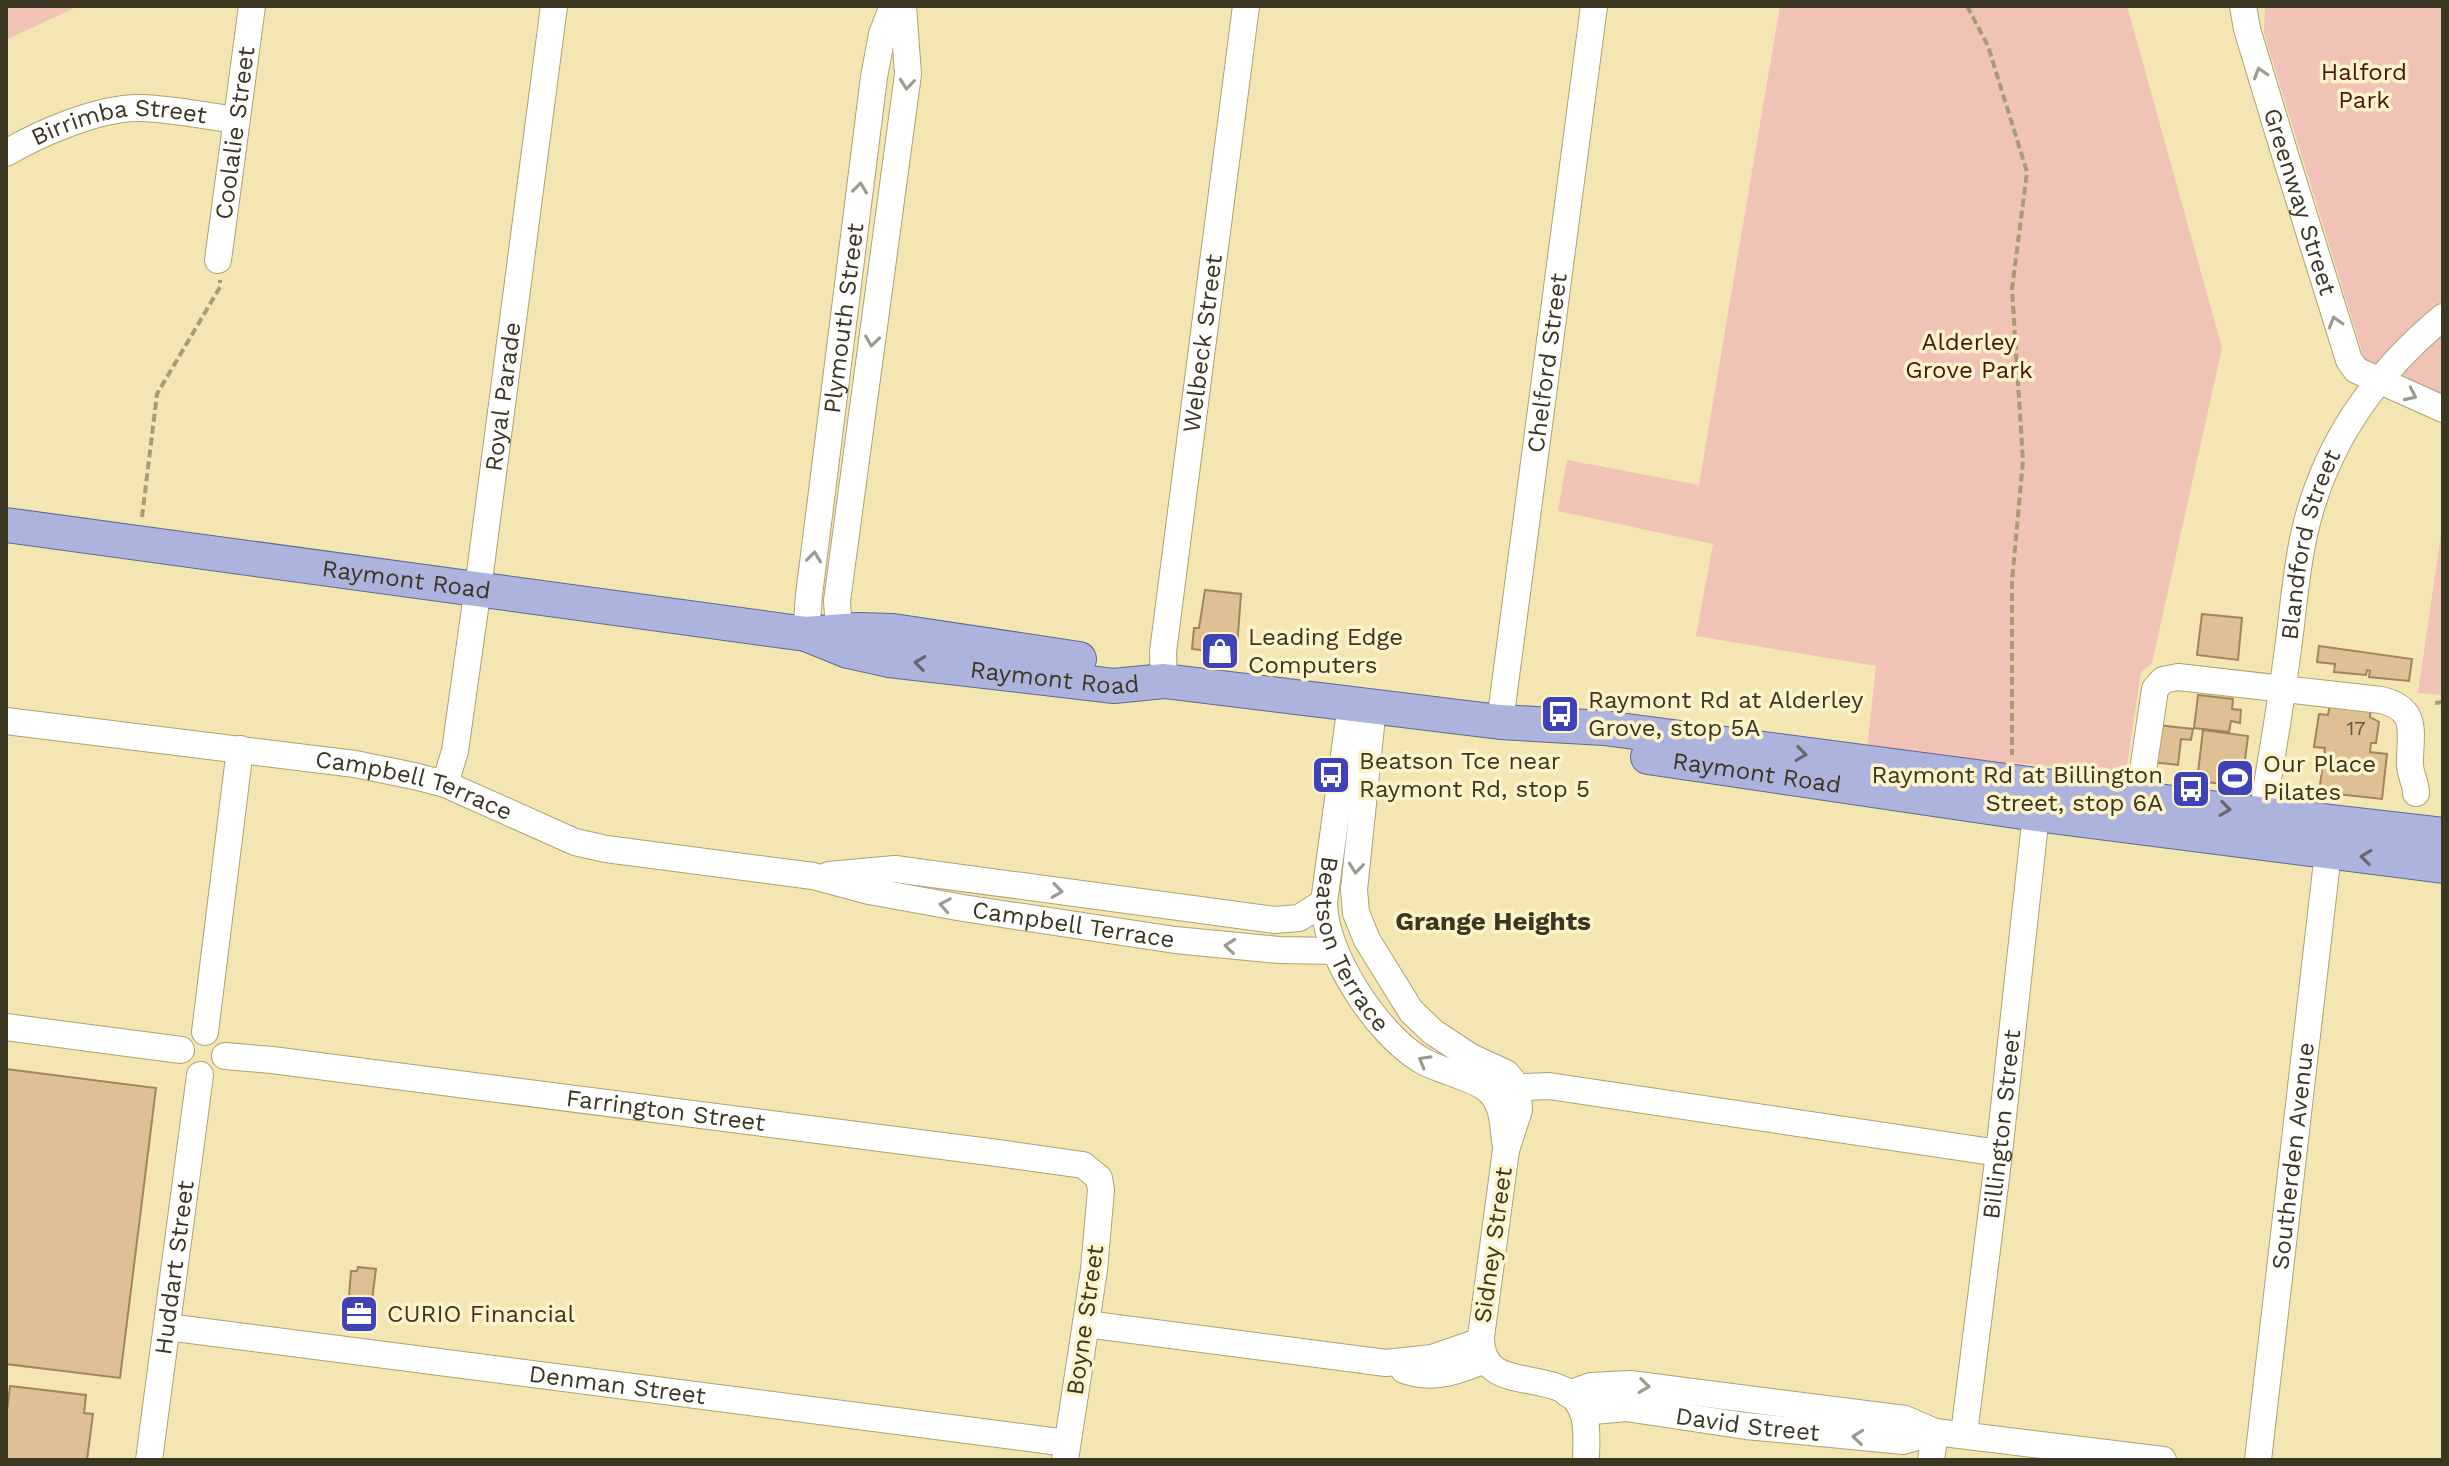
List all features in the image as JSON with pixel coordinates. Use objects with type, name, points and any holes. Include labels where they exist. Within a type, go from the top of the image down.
[{"type":"main road","name":"Raymont Road","points":[[6,525],[806,634],[893,631],[1115,664],[1164,681]]},
{"type":"main road","name":"Raymont Road","points":[[806,634],[848,651],[889,660],[1114,686],[1164,681],[1500,722],[1604,728],[2038,799],[2328,853],[2443,866]]},
{"type":"main road","name":"Raymont Road","points":[[2038,799],[2139,798],[2443,835]]},
{"type":"street","name":"Coolalie Street","points":[[218,260],[252,6]]},
{"type":"street","name":"Royal Parade","points":[[445,784],[455,751],[478,589],[554,6]]},
{"type":"street","name":"Plymouth Street","points":[[806,634],[874,77],[882,34],[893,6]]},
{"type":"street","name":"Plymouth Street","points":[[843,631],[837,601],[907,83],[908,55],[903,6]]},
{"type":"street","name":"Welbeck Street","points":[[1164,681],[1163,652],[1246,6]]},
{"type":"street","name":"Chelford Street","points":[[1500,722],[1594,6]]},
{"type":"street","name":"Greenway Street","points":[[2243,6],[2247,29],[2342,342],[2356,370],[2443,409]]},
{"type":"street","name":"Birrimba Street","points":[[6,153],[32,137],[85,117],[139,107],[236,120]]},
{"type":"street","name":"Blandford Street","points":[[2262,814],[2298,569],[2313,497],[2342,433],[2379,380],[2410,346],[2443,317]]},
{"type":"street","points":[[2139,798],[2154,692],[2160,683],[2178,677],[2381,700],[2401,708],[2411,726],[2410,767],[2416,793]]},
{"type":"street","name":"Beatson Terrace","points":[[1348,828],[1324,902],[1326,927],[1335,951],[1368,1007],[1403,1046],[1420,1059],[1439,1069],[1505,1092],[1506,1073],[1471,1057],[1417,1018],[1372,951],[1354,906],[1348,828],[1362,705]]},
{"type":"street","name":"Campbell Terrace","points":[[6,721],[355,764],[445,784],[562,836],[596,847],[813,876],[869,891],[963,908],[1175,940],[1273,950],[1335,951]]},
{"type":"street","points":[[205,1032],[240,749]]},
{"type":"street","name":"Billington Street","points":[[1964,1434],[2038,799]]},
{"type":"street","name":"Southerden Avenue","points":[[2258,1460],[2328,853]]},
{"type":"street","name":"Campbell Terrace","points":[[813,876],[895,869],[1270,920],[1299,918],[1324,902]]},
{"type":"street","points":[[1270,920],[1273,950]]},
{"type":"street","points":[[6,1027],[181,1050]]},
{"type":"street","points":[[205,1032],[220,1040],[225,1056],[217,1071],[200,1075],[185,1066],[181,1050],[189,1036],[205,1032]]},
{"type":"street","name":"Farrington Street","points":[[225,1056],[1071,1163],[1088,1167],[1100,1179]]},
{"type":"street","name":"Huddart Street","points":[[149,1460],[200,1075]]},
{"type":"street","points":[[1505,1092],[1549,1086],[1999,1153]]},
{"type":"street","name":"Sidney Street","points":[[1483,1351],[1506,1150],[1501,1112],[1505,1092]]},
{"type":"street","name":"Boyne Street","points":[[1066,1452],[1094,1270],[1100,1179]]},
{"type":"street","points":[[1086,1324],[1386,1363],[1426,1376],[1452,1372],[1483,1351]]},
{"type":"street","name":"Denman Street","points":[[167,1327],[1066,1452]]},
{"type":"street","name":"David Street","points":[[1483,1351],[1491,1368],[1501,1374],[1543,1383],[1576,1403],[1746,1426],[1903,1441],[1935,1432],[1964,1434],[2163,1460]]},
{"type":"street","points":[[1576,1403],[1586,1460]]},
{"type":"street","points":[[1931,1460],[1935,1432]]},
{"type":"path","points":[[1967,6],[1988,46],[2027,172],[2012,289],[2023,461],[2012,581],[2013,763]]},
{"type":"path","points":[[138,543],[157,394],[220,287],[218,260]]},
{"type":"path","points":[[2435,703],[2443,702]]},
{"type":"green space","points":[[6,6],[78,6],[6,40]]},
{"type":"green space","name":"Alderley Grove Park","points":[[1780,6],[2127,6],[2222,348],[2152,663],[2141,672],[2126,773],[1867,750],[1876,666],[1696,636],[1713,544],[1558,511],[1567,460],[1699,485]]},
{"type":"green space","name":"Halford Park","points":[[2265,6],[2443,6],[2443,395],[2365,361],[2264,33]]},
{"type":"green space","points":[[2443,535],[2443,695],[2418,693]]},
{"type":"building","points":[[1205,590],[1241,594],[1237,648],[1223,647],[1223,653],[1192,649],[1194,628],[1199,628]]},
{"type":"building","points":[[2202,614],[2242,618],[2238,660],[2197,655]]},
{"type":"building","points":[[2319,646],[2412,659],[2409,681],[2369,677],[2370,671],[2367,670],[2366,675],[2334,672],[2335,664],[2317,662]]},
{"type":"building","points":[[2198,695],[2233,699],[2232,709],[2241,710],[2240,723],[2231,721],[2229,732],[2194,728]]},
{"type":"building","points":[[2331,699],[2371,704],[2370,717],[2379,722],[2376,743],[2371,743],[2370,752],[2387,754],[2382,799],[2319,792],[2325,748],[2314,747],[2319,714],[2328,715]]},
{"type":"building","points":[[2157,725],[2193,729],[2191,740],[2181,739],[2178,765],[2152,762]]},
{"type":"building","points":[[2203,730],[2248,736],[2243,776],[2233,785],[2197,781]]},
{"type":"building","points":[[6,1069],[156,1088],[120,1378],[6,1364]]},
{"type":"building","points":[[358,1267],[376,1269],[369,1323],[347,1321],[351,1271],[357,1271]]},
{"type":"building","points":[[10,1386],[86,1395],[84,1413],[93,1414],[87,1460],[6,1460]]},
{"type":"place","name":"Leading Edge Computers","points":[[1220,651]]},
{"type":"place","name":"Raymont Rd at Alderley Grove, stop 5A","points":[[1560,714]]},
{"type":"place","name":"Beatson Tce near Raymont Rd, stop 5","points":[[1331,775]]},
{"type":"place","name":"Our Place Pilates","points":[[2235,778]]},
{"type":"place","name":"Raymont Rd at Billington Street, stop 6A","points":[[2191,789]]},
{"type":"place","name":"CURIO Financial","points":[[359,1314]]},
{"type":"district","name":"Grange Heights","points":[[1493,921]]}]
